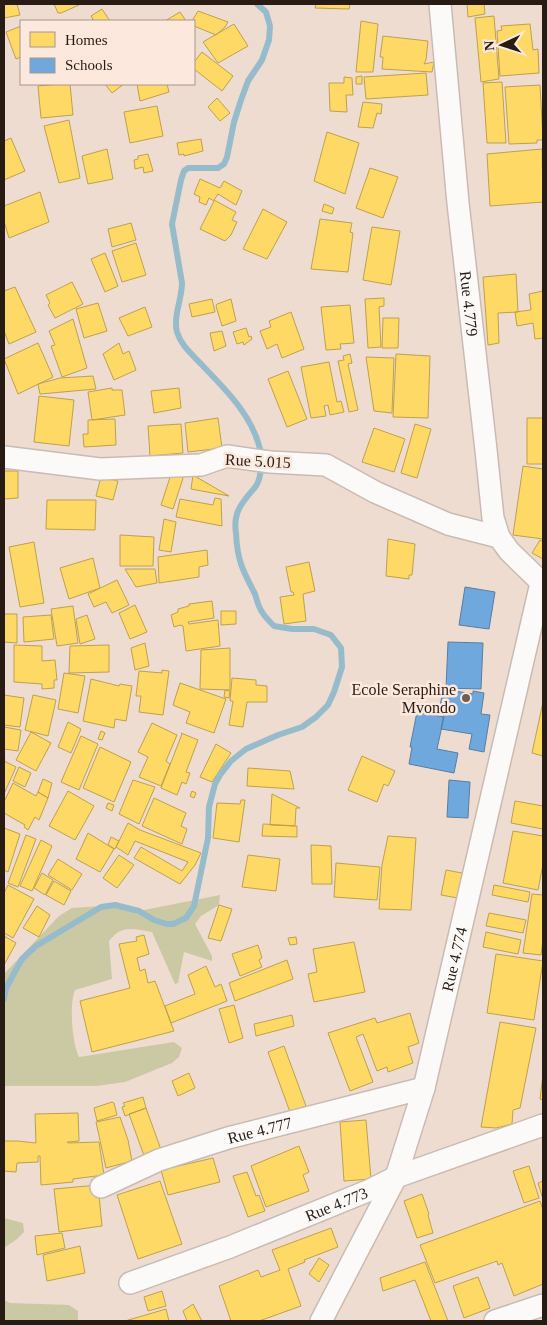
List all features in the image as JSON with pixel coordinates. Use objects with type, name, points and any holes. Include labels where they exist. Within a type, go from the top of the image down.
[{"type":"street","name":"Rue 4.779","points":[[440,4],[458,203],[493,518],[498,537],[509,551],[542,583]]},
{"type":"street","name":"Rue 5.015","points":[[4,457],[100,469],[201,464],[227,456],[270,462],[326,465],[374,492],[448,524],[498,537]]},
{"type":"street","name":"Rue 4.774","points":[[321,1321],[396,1177],[424,1088],[542,583]]},
{"type":"street","name":"Rue 4.777","points":[[101,1187],[159,1160],[228,1138],[424,1088]]},
{"type":"street","name":"Rue 4.773","points":[[130,1283],[230,1247],[370,1190],[396,1177],[543,1125]]},
{"type":"street","points":[[495,1321],[543,1305]]},
{"type":"shaded area","points":[[220,895],[219,905],[201,916],[195,924],[212,956],[212,961],[184,952],[178,983],[175,984],[152,932],[133,929],[123,930],[109,941],[112,979],[75,990],[73,996],[72,1024],[79,1057],[174,1042],[182,1048],[179,1057],[172,1063],[125,1082],[96,1086],[4,1086],[4,974],[59,916],[72,908],[115,905],[139,911]]},
{"type":"shaded area","points":[[4,1218],[23,1223],[24,1232],[4,1248]]},
{"type":"shaded area","points":[[4,1300],[10,1303],[69,1305],[78,1311],[78,1321],[4,1321]]},
{"type":"building: Homes","points":[[4,4],[17,4],[20,15],[4,18]]},
{"type":"building: Homes","points":[[54,4],[79,4],[79,5],[58,13]]},
{"type":"building: Homes","points":[[316,4],[350,4],[349,9],[315,8]]},
{"type":"building: Homes","points":[[467,4],[484,4],[485,14],[468,17]]},
{"type":"building: Homes","points":[[102,9],[109,20],[93,20],[91,16]]},
{"type":"building: Homes","points":[[198,11],[228,22],[216,35],[195,26],[195,20],[193,20]]},
{"type":"building: Homes","points":[[180,12],[185,20],[167,20]]},
{"type":"building: Homes","points":[[494,16],[499,79],[481,82],[475,18]]},
{"type":"building: Homes","points":[[361,21],[378,24],[373,72],[356,72]]},
{"type":"building: Homes","points":[[234,24],[248,46],[218,63],[203,42]]},
{"type":"building: Homes","points":[[530,24],[533,50],[538,49],[539,73],[500,76],[497,31],[502,30],[501,26]]},
{"type":"building: Homes","points":[[20,26],[20,57],[16,59],[6,32]]},
{"type":"building: Homes","points":[[383,36],[428,41],[424,64],[434,62],[432,72],[382,69],[383,57],[380,57]]},
{"type":"building: Homes","points":[[202,52],[233,76],[222,91],[195,70],[195,61]]},
{"type":"building: Homes","points":[[426,73],[428,95],[366,99],[364,77]]},
{"type":"building: Homes","points":[[362,76],[362,84],[356,84],[356,77]]},
{"type":"building: Homes","points":[[344,77],[352,78],[353,95],[346,95],[347,112],[330,111],[329,83],[344,83]]},
{"type":"building: Homes","points":[[502,82],[506,143],[487,143],[483,83]]},
{"type":"building: Homes","points":[[70,85],[73,115],[41,118],[38,86]]},
{"type":"building: Homes","points":[[106,85],[123,85],[112,93]]},
{"type":"building: Homes","points":[[137,85],[167,85],[169,92],[140,101]]},
{"type":"building: Homes","points":[[540,85],[543,140],[537,140],[537,143],[509,144],[505,87]]},
{"type":"building: Homes","points":[[217,98],[230,113],[220,121],[208,107]]},
{"type":"building: Homes","points":[[363,102],[382,104],[381,114],[377,113],[373,128],[358,127]]},
{"type":"building: Homes","points":[[157,106],[163,136],[130,143],[124,112]]},
{"type":"building: Homes","points":[[69,120],[80,178],[59,183],[44,126]]},
{"type":"building: Homes","points":[[327,132],[359,143],[345,194],[314,181]]},
{"type":"building: Homes","points":[[11,138],[25,171],[4,180],[4,141]]},
{"type":"building: Homes","points":[[201,139],[203,151],[184,156],[184,154],[179,155],[177,143]]},
{"type":"building: Homes","points":[[107,149],[113,179],[88,184],[82,156]]},
{"type":"building: Homes","points":[[542,149],[543,202],[490,206],[487,154]]},
{"type":"building: Homes","points":[[148,154],[153,171],[144,173],[143,167],[135,169],[134,160],[138,159],[138,156]]},
{"type":"building: Homes","points":[[370,168],[398,177],[383,218],[356,208]]},
{"type":"building: Homes","points":[[200,179],[220,188],[224,181],[242,191],[236,205],[218,194],[214,200],[236,212],[232,220],[237,222],[231,235],[225,241],[200,229],[214,201],[209,198],[206,205],[199,202],[200,197],[194,194]]},
{"type":"building: Homes","points":[[40,192],[49,222],[9,238],[4,221],[4,206]]},
{"type":"building: Homes","points":[[324,204],[334,208],[332,214],[322,211]]},
{"type":"building: Homes","points":[[263,209],[287,222],[267,259],[243,249]]},
{"type":"building: Homes","points":[[320,219],[352,223],[350,232],[353,233],[348,272],[311,269]]},
{"type":"building: Homes","points":[[131,223],[136,240],[112,247],[108,229]]},
{"type":"building: Homes","points":[[372,227],[400,231],[391,285],[363,280]]},
{"type":"building: Homes","points":[[136,243],[146,275],[122,282],[112,251]]},
{"type":"building: Homes","points":[[105,253],[118,286],[105,292],[91,259]]},
{"type":"building: Homes","points":[[516,274],[518,312],[498,313],[499,343],[488,345],[483,277]]},
{"type":"building: Homes","points":[[72,282],[83,304],[55,318],[48,305],[50,303],[46,295]]},
{"type":"building: Homes","points":[[15,287],[36,332],[9,344],[4,331],[4,291]]},
{"type":"building: Homes","points":[[543,291],[543,338],[535,339],[533,323],[517,326],[515,312],[531,310],[529,294]]},
{"type":"building: Homes","points":[[384,298],[384,306],[379,307],[381,347],[368,348],[365,299]]},
{"type":"building: Homes","points":[[212,299],[215,312],[192,317],[189,304]]},
{"type":"building: Homes","points":[[231,299],[236,321],[222,326],[216,306]]},
{"type":"building: Homes","points":[[98,303],[107,331],[84,338],[76,309]]},
{"type":"building: Homes","points":[[350,305],[354,343],[340,344],[341,349],[326,350],[321,307]]},
{"type":"building: Homes","points":[[145,307],[152,327],[128,336],[119,318]]},
{"type":"building: Homes","points":[[291,312],[304,349],[282,358],[277,344],[267,349],[260,331],[271,327],[269,321]]},
{"type":"building: Homes","points":[[383,318],[399,318],[398,348],[382,348]]},
{"type":"building: Homes","points":[[73,319],[87,368],[62,377],[51,346],[55,345],[49,331]]},
{"type":"building: Homes","points":[[246,328],[249,337],[251,336],[252,339],[244,345],[243,342],[237,344],[233,332]]},
{"type":"building: Homes","points":[[222,331],[226,346],[214,351],[210,333]]},
{"type":"building: Homes","points":[[38,343],[53,377],[18,394],[4,359]]},
{"type":"building: Homes","points":[[119,343],[123,354],[129,351],[136,370],[114,380],[103,354]]},
{"type":"building: Homes","points":[[350,354],[352,363],[348,364],[358,410],[349,412],[338,361],[344,360],[343,356]]},
{"type":"building: Homes","points":[[396,354],[430,356],[428,418],[393,417]]},
{"type":"building: Homes","points":[[366,357],[394,358],[392,413],[374,411]]},
{"type":"building: Homes","points":[[329,362],[337,402],[341,401],[344,412],[330,415],[328,405],[324,406],[326,416],[311,418],[301,367]]},
{"type":"building: Homes","points":[[288,371],[307,419],[287,427],[268,379]]},
{"type":"building: Homes","points":[[93,376],[96,389],[40,394],[38,384],[60,378]]},
{"type":"building: Homes","points":[[112,388],[112,390],[122,390],[125,415],[92,420],[88,392]]},
{"type":"building: Homes","points":[[179,388],[181,408],[154,413],[151,391]]},
{"type":"building: Homes","points":[[39,396],[74,400],[69,446],[34,442]]},
{"type":"building: Homes","points":[[218,418],[222,448],[188,452],[185,423]]},
{"type":"building: Homes","points":[[527,418],[543,418],[543,464],[527,464]]},
{"type":"building: Homes","points":[[115,419],[116,445],[84,447],[83,434],[88,434],[88,420]]},
{"type":"building: Homes","points":[[181,424],[183,453],[150,456],[148,426]]},
{"type":"building: Homes","points":[[415,424],[431,429],[417,478],[401,473]]},
{"type":"building: Homes","points":[[374,428],[405,439],[394,472],[362,462]]},
{"type":"building: Homes","points":[[174,465],[186,469],[173,509],[161,505]]},
{"type":"building: Homes","points":[[523,466],[543,469],[543,539],[513,535]]},
{"type":"building: Homes","points":[[4,471],[18,471],[18,498],[4,499]]},
{"type":"building: Homes","points":[[193,475],[229,496],[191,489]]},
{"type":"building: Homes","points":[[101,477],[118,481],[113,500],[96,496]]},
{"type":"building: Homes","points":[[215,498],[221,499],[222,526],[176,517],[180,499],[213,505]]},
{"type":"building: Homes","points":[[47,500],[96,500],[95,530],[46,529]]},
{"type":"building: Homes","points":[[164,519],[176,522],[171,552],[159,550]]},
{"type":"building: Homes","points":[[120,535],[154,537],[153,566],[120,566]]},
{"type":"building: Homes","points":[[388,539],[415,544],[412,575],[409,575],[409,579],[386,576]]},
{"type":"building: Homes","points":[[540,540],[543,542],[543,559],[532,553]]},
{"type":"building: Homes","points":[[34,542],[44,603],[20,607],[9,547]]},
{"type":"building: Homes","points":[[207,550],[208,565],[199,567],[199,577],[159,583],[158,557]]},
{"type":"building: Homes","points":[[93,558],[100,588],[69,599],[60,568]]},
{"type":"building: Homes","points":[[309,562],[315,591],[303,594],[306,621],[284,624],[280,597],[294,595],[291,592],[286,567]]},
{"type":"building: Homes","points":[[125,569],[155,569],[157,583],[136,587]]},
{"type":"building: Homes","points":[[117,580],[129,605],[112,613],[106,602],[94,607],[88,594]]},
{"type":"building: Homes","points":[[212,601],[214,618],[188,622],[189,624],[218,620],[220,646],[186,651],[183,626],[174,627],[171,615],[178,612],[178,609],[189,606],[189,604]]},
{"type":"building: Homes","points":[[135,605],[147,632],[130,639],[119,613]]},
{"type":"building: Homes","points":[[73,606],[78,643],[57,646],[51,609]]},
{"type":"building: Homes","points":[[221,611],[236,611],[236,624],[221,625]]},
{"type":"building: Homes","points":[[4,614],[17,614],[17,643],[4,642]]},
{"type":"building: Homes","points":[[51,615],[54,639],[24,642],[23,617]]},
{"type":"building: Homes","points":[[87,615],[95,639],[80,644],[76,619]]},
{"type":"building: Homes","points":[[145,643],[149,666],[135,670],[131,648]]},
{"type":"building: Homes","points":[[14,645],[42,646],[42,661],[55,660],[57,680],[54,680],[54,688],[42,689],[42,684],[14,682]]},
{"type":"building: Homes","points":[[109,645],[109,672],[69,673],[70,646]]},
{"type":"building: Homes","points":[[230,648],[230,690],[200,689],[201,650]]},
{"type":"building: Homes","points":[[162,670],[169,671],[163,715],[139,712],[141,696],[136,696],[139,671],[162,673]]},
{"type":"building: Homes","points":[[64,673],[85,676],[78,713],[58,709]]},
{"type":"building: Homes","points":[[232,678],[256,680],[256,685],[267,686],[267,702],[247,702],[243,727],[229,725],[233,701],[230,701]]},
{"type":"building: Homes","points":[[91,679],[119,686],[120,684],[132,686],[126,721],[115,719],[114,728],[83,721]]},
{"type":"building: Homes","points":[[180,683],[226,699],[214,733],[186,723],[190,712],[173,705]]},
{"type":"building: Homes","points":[[225,690],[230,691],[229,698],[224,697]]},
{"type":"building: Homes","points":[[4,695],[24,698],[20,727],[4,725]]},
{"type":"building: Homes","points":[[33,695],[56,700],[48,736],[25,730]]},
{"type":"building: Homes","points":[[543,702],[543,756],[532,753]]},
{"type":"building: Homes","points":[[68,722],[81,729],[71,753],[58,747]]},
{"type":"building: Homes","points":[[152,723],[177,735],[166,761],[170,764],[161,786],[139,777],[148,757],[138,752]]},
{"type":"building: Homes","points":[[4,727],[21,730],[18,751],[4,749]]},
{"type":"building: Homes","points":[[101,731],[105,733],[102,740],[98,739]]},
{"type":"building: Homes","points":[[31,732],[51,743],[36,771],[16,760]]},
{"type":"building: Homes","points":[[181,733],[198,740],[186,772],[190,773],[186,784],[182,782],[177,795],[161,788]]},
{"type":"building: Homes","points":[[81,736],[98,744],[79,790],[61,782]]},
{"type":"building: Homes","points":[[216,744],[231,753],[212,782],[200,777]]},
{"type":"building: Homes","points":[[100,747],[131,762],[114,802],[83,788]]},
{"type":"building: Homes","points":[[362,756],[395,771],[388,786],[384,784],[377,802],[348,790]]},
{"type":"building: Homes","points":[[4,761],[16,767],[4,794]]},
{"type":"building: Homes","points":[[19,767],[31,773],[25,787],[13,781]]},
{"type":"building: Homes","points":[[248,768],[290,771],[294,789],[247,786]]},
{"type":"building: Homes","points":[[43,779],[52,783],[48,798],[38,792]]},
{"type":"building: Homes","points":[[133,780],[155,787],[139,824],[119,814]]},
{"type":"building: Homes","points":[[13,783],[36,796],[38,792],[48,798],[39,820],[35,817],[28,830],[24,827],[25,825],[4,813],[4,802]]},
{"type":"building: Homes","points":[[68,791],[94,806],[75,840],[49,826]]},
{"type":"building: Homes","points":[[192,791],[196,793],[194,798],[190,796]]},
{"type":"building: Homes","points":[[272,794],[300,808],[296,808],[295,826],[270,825]]},
{"type":"building: Homes","points":[[154,798],[186,813],[181,826],[187,829],[182,844],[142,826]]},
{"type":"building: Homes","points":[[241,800],[245,800],[239,842],[213,838],[217,803],[240,804]]},
{"type":"building: Homes","points":[[515,801],[543,806],[543,829],[511,823]]},
{"type":"building: Homes","points":[[108,803],[114,805],[112,811],[106,808]]},
{"type":"building: Homes","points":[[128,823],[140,830],[201,853],[195,865],[180,884],[134,858],[141,847],[182,871],[188,862],[135,841],[128,855],[116,847]]},
{"type":"building: Homes","points":[[263,824],[297,826],[297,837],[262,836]]},
{"type":"building: Homes","points":[[4,828],[20,834],[8,872],[4,870]]},
{"type":"building: Homes","points":[[513,831],[543,836],[543,864],[538,890],[503,883]]},
{"type":"building: Homes","points":[[88,833],[114,849],[100,872],[76,859]]},
{"type":"building: Homes","points":[[26,835],[36,839],[18,887],[8,883]]},
{"type":"building: Homes","points":[[388,836],[416,838],[411,910],[379,909],[382,865]]},
{"type":"building: Homes","points":[[111,837],[119,841],[115,849],[108,845]]},
{"type":"building: Homes","points":[[41,840],[52,846],[32,891],[20,886]]},
{"type":"building: Homes","points":[[311,845],[331,846],[332,884],[312,884]]},
{"type":"building: Homes","points":[[119,855],[134,865],[117,888],[103,878]]},
{"type":"building: Homes","points":[[248,855],[280,859],[276,891],[242,887]]},
{"type":"building: Homes","points":[[58,859],[82,874],[72,890],[48,875]]},
{"type":"building: Homes","points":[[336,863],[380,867],[377,900],[334,897]]},
{"type":"building: Homes","points":[[446,870],[462,873],[458,898],[441,895]]},
{"type":"building: Homes","points":[[42,873],[53,880],[45,895],[34,888]]},
{"type":"building: Homes","points":[[54,881],[71,891],[64,905],[46,895]]},
{"type":"building: Homes","points":[[8,885],[34,899],[13,938],[4,933],[4,893]]},
{"type":"building: Homes","points":[[494,885],[530,892],[528,902],[492,895]]},
{"type":"building: Homes","points":[[532,894],[543,895],[541,955],[523,953]]},
{"type":"building: Homes","points":[[219,905],[232,909],[221,941],[208,938]]},
{"type":"building: Homes","points":[[37,906],[50,915],[39,937],[23,928]]},
{"type":"building: Homes","points":[[489,913],[526,920],[523,933],[486,926]]},
{"type":"building: Homes","points":[[486,932],[521,940],[518,954],[483,947]]},
{"type":"building: Homes","points":[[144,935],[149,954],[137,958],[140,971],[145,969],[148,983],[155,981],[174,1031],[92,1052],[80,1001],[130,988],[119,944],[137,941],[136,937]]},
{"type":"building: Homes","points":[[4,936],[16,943],[4,965]]},
{"type":"building: Homes","points":[[296,937],[297,944],[290,945],[288,938]]},
{"type":"building: Homes","points":[[354,942],[365,992],[314,1002],[308,974],[317,972],[313,949]]},
{"type":"building: Homes","points":[[258,945],[262,958],[259,960],[262,967],[240,976],[232,954]]},
{"type":"building: Homes","points":[[496,954],[543,961],[534,1020],[487,1013]]},
{"type":"building: Homes","points":[[287,960],[293,979],[235,1001],[229,983]]},
{"type":"building: Homes","points":[[206,966],[215,987],[221,984],[227,1001],[171,1023],[165,1006],[195,994],[188,975]]},
{"type":"building: Homes","points":[[234,1005],[243,1038],[229,1043],[219,1009]]},
{"type":"building: Homes","points":[[410,1013],[419,1043],[408,1047],[413,1063],[388,1072],[387,1067],[377,1071],[363,1034],[356,1037],[373,1082],[350,1091],[328,1033],[375,1018],[377,1023]]},
{"type":"building: Homes","points":[[292,1015],[294,1026],[256,1036],[254,1024]]},
{"type":"building: Homes","points":[[500,1022],[536,1028],[520,1108],[513,1110],[512,1124],[496,1128],[481,1127]]},
{"type":"building: Homes","points":[[284,1046],[306,1106],[290,1112],[268,1052]]},
{"type":"building: Homes","points":[[189,1073],[195,1088],[178,1096],[172,1081]]},
{"type":"building: Homes","points":[[543,1074],[543,1100],[540,1099]]},
{"type":"building: Homes","points":[[143,1097],[146,1108],[125,1116],[122,1107],[125,1106],[123,1103]]},
{"type":"building: Homes","points":[[114,1103],[117,1115],[97,1121],[94,1108]]},
{"type":"building: Homes","points":[[146,1108],[164,1158],[147,1164],[129,1114]]},
{"type":"building: Homes","points":[[78,1113],[79,1141],[67,1142],[99,1142],[104,1175],[73,1179],[73,1182],[41,1185],[40,1156],[38,1156],[38,1162],[17,1163],[16,1172],[4,1171],[4,1141],[36,1143],[35,1114]]},
{"type":"building: Homes","points":[[120,1117],[128,1140],[132,1161],[106,1168],[96,1122]]},
{"type":"building: Homes","points":[[366,1120],[371,1179],[344,1181],[340,1122]]},
{"type":"building: Homes","points":[[299,1146],[309,1172],[303,1175],[309,1191],[266,1207],[251,1166]]},
{"type":"building: Homes","points":[[213,1158],[220,1182],[168,1195],[161,1170]]},
{"type":"building: Homes","points":[[529,1166],[539,1198],[524,1203],[513,1171]]},
{"type":"building: Homes","points":[[247,1172],[256,1196],[259,1195],[265,1211],[248,1217],[233,1176]]},
{"type":"building: Homes","points":[[160,1181],[182,1244],[138,1259],[117,1195]]},
{"type":"building: Homes","points":[[543,1181],[543,1199],[538,1183]]},
{"type":"building: Homes","points":[[98,1185],[102,1226],[59,1232],[54,1189]]},
{"type":"building: Homes","points":[[422,1194],[433,1233],[417,1238],[404,1201]]},
{"type":"building: Homes","points":[[540,1201],[543,1209],[543,1284],[514,1296],[502,1263],[498,1265],[497,1261],[435,1283],[420,1245]]},
{"type":"building: Homes","points":[[331,1228],[338,1247],[304,1260],[305,1262],[288,1269],[301,1306],[259,1321],[231,1321],[219,1286],[258,1270],[261,1277],[280,1270],[272,1250]]},
{"type":"building: Homes","points":[[62,1233],[65,1248],[37,1255],[35,1236]]},
{"type":"building: Homes","points":[[80,1246],[85,1273],[47,1281],[43,1255]]},
{"type":"building: Homes","points":[[319,1258],[329,1265],[319,1282],[309,1274]]},
{"type":"building: Homes","points":[[425,1262],[448,1321],[431,1321],[415,1280],[383,1291],[380,1278]]},
{"type":"building: Homes","points":[[478,1277],[490,1308],[464,1318],[453,1286]]},
{"type":"building: Homes","points":[[162,1291],[166,1306],[148,1311],[144,1297]]},
{"type":"building: Homes","points":[[193,1304],[202,1321],[187,1321],[183,1311]]},
{"type":"building: Homes","points":[[166,1309],[169,1321],[125,1321]]},
{"type":"building: Schools","points":[[465,587],[495,592],[489,629],[459,625]]},
{"type":"building: Schools","points":[[448,642],[483,643],[481,689],[446,688]]},
{"type":"building: Schools","points":[[443,689],[473,694],[473,691],[484,693],[481,714],[490,715],[484,752],[469,749],[472,734],[441,729],[445,708],[440,707]]},
{"type":"building: Schools","points":[[417,712],[444,717],[437,749],[458,753],[454,773],[409,764],[412,747],[410,747]]},
{"type":"building: Schools","points":[[449,780],[470,782],[468,818],[447,817]]},
{"type":"waterway","points":[[4,999],[6,988],[22,959],[36,946],[101,907],[115,905],[139,911],[154,920],[167,924],[173,924],[186,918],[194,906],[208,838],[209,807],[215,784],[220,775],[231,761],[246,749],[302,727],[316,717],[328,705],[342,667],[341,648],[331,635],[314,629],[292,629],[274,626],[260,608],[239,558],[235,526],[240,506],[256,486],[259,478],[260,449],[251,425],[237,403],[184,346],[176,326],[182,283],[172,224],[181,180],[184,171],[188,168],[218,168],[224,164],[241,100],[248,81],[262,60],[269,40],[270,26],[266,12],[257,4]]},
{"type":"place","name":"Ecole Seraphine Mvondo","points":[[466,698]]}]
